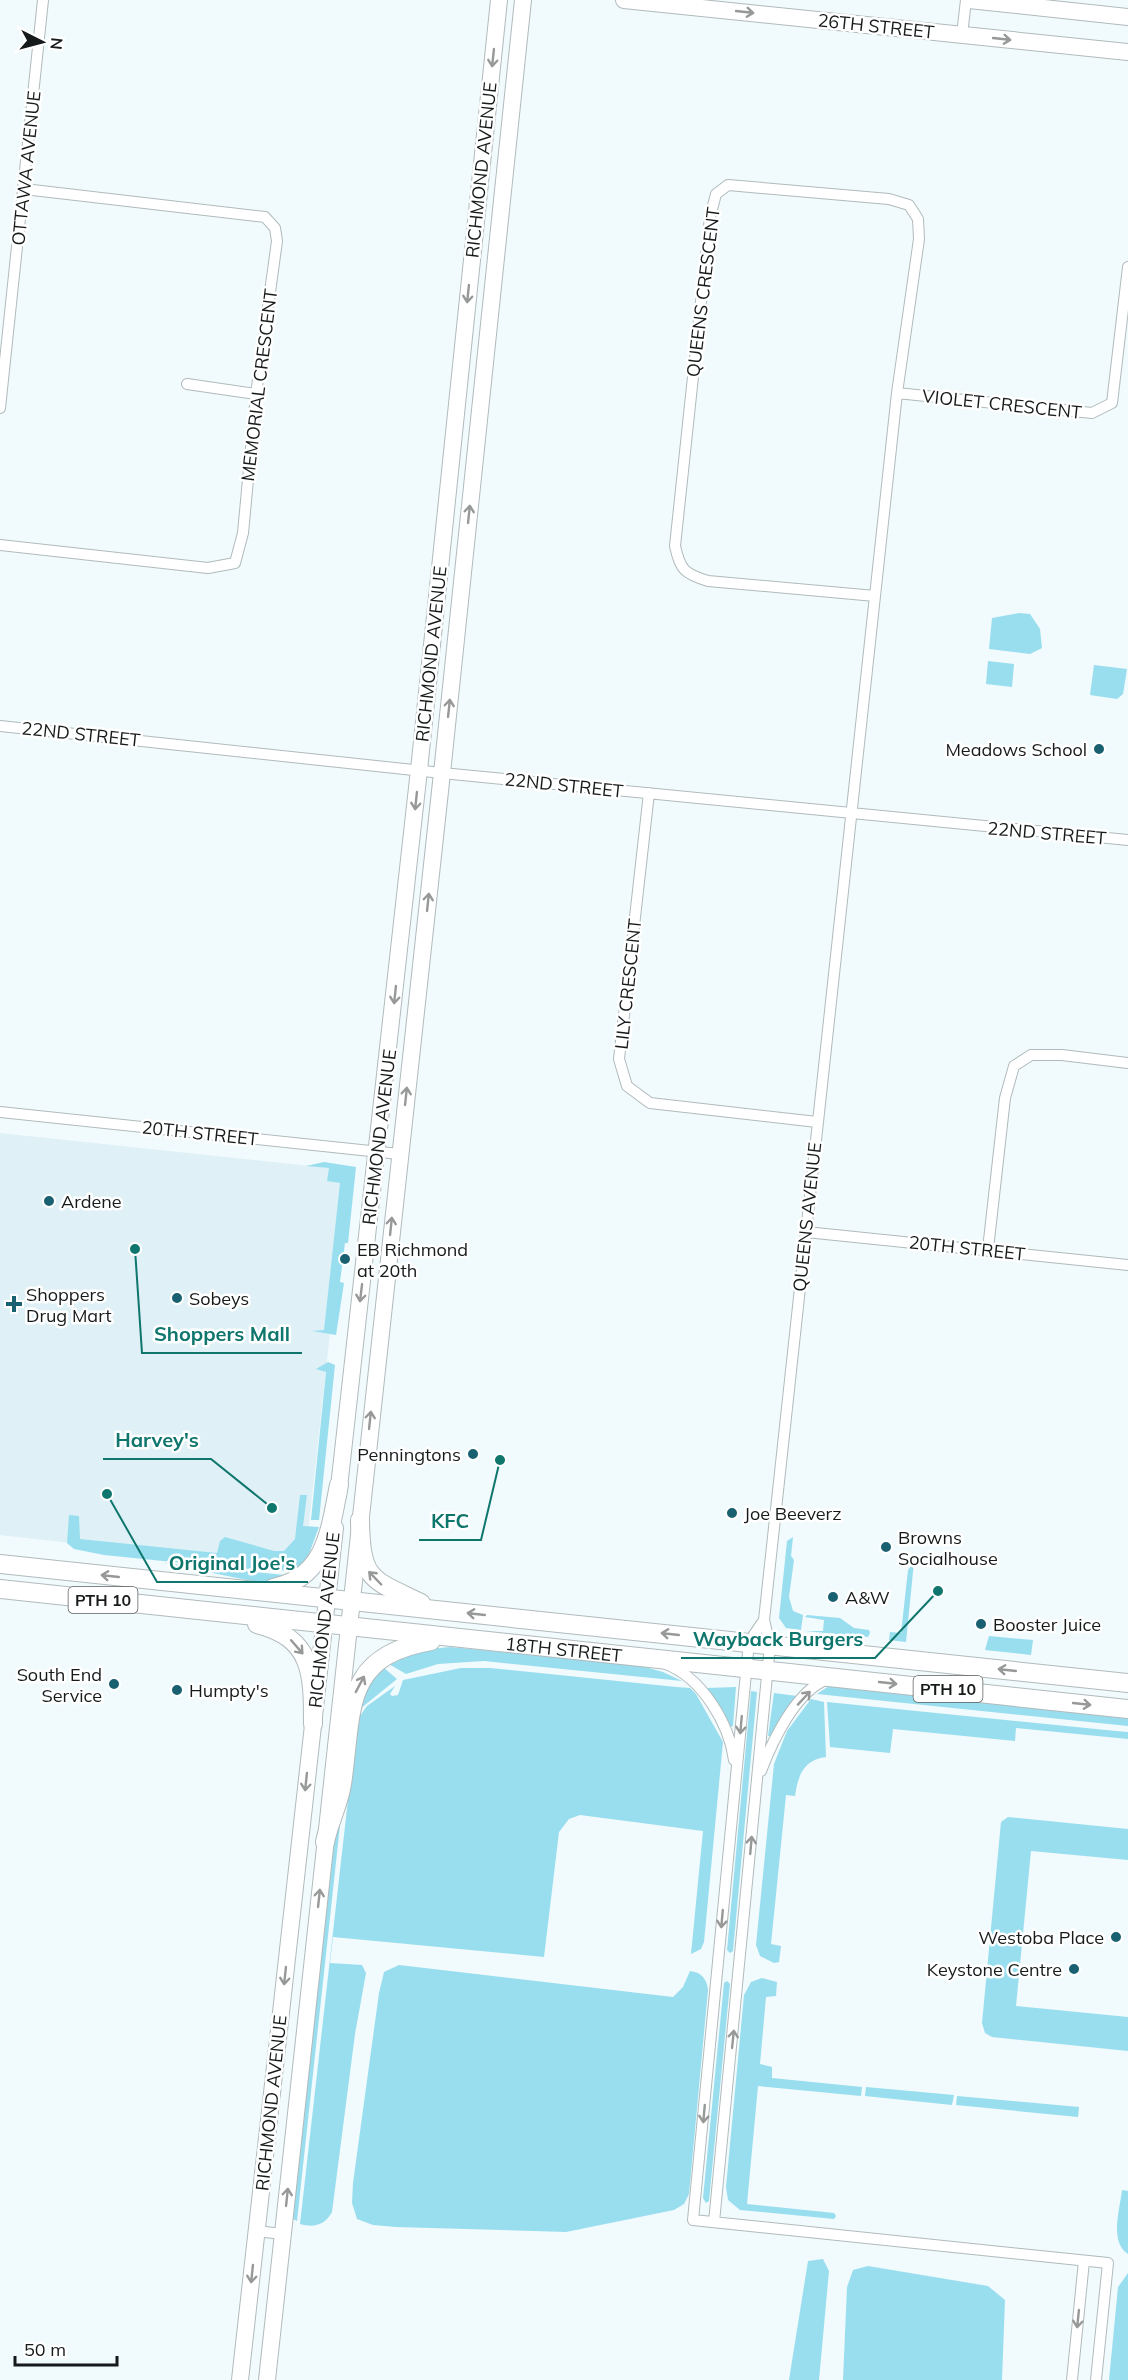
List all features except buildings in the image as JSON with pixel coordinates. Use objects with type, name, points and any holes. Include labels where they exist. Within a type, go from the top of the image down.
[{"type":"main road","name":"RICHMOND AVENUE","points":[[240,2380],[419,770],[499,0]]},
{"type":"main road","name":"RICHMOND AVENUE","points":[[267,2380],[350,1601],[442,773],[523,0]]},
{"type":"main road","name":"26TH STREET","points":[[624,0],[1128,52]]},
{"type":"main road","points":[[968,0],[1128,17]]},
{"type":"main road","points":[[252,1590],[288,1585],[310,1571],[326,1541],[339,1485]]},
{"type":"main road","points":[[360,1520],[364,1562],[375,1580],[387,1589],[446,1611]]},
{"type":"main road","name":"18TH STREET","points":[[0,1564],[1128,1683]]},
{"type":"main road","name":"18TH STREET","points":[[0,1588],[1128,1709]]},
{"type":"main road","points":[[206,1611],[273,1629],[296,1644],[307,1660],[310,1670],[313,1724]]},
{"type":"main road","points":[[325,1842],[340,1792],[353,1701],[364,1676],[380,1660],[400,1648],[431,1641],[463,1638]]},
{"type":"street","name":"OTTAWA AVENUE","points":[[0,408],[5,326],[24,189],[43,0]]},
{"type":"street","points":[[962,35],[968,0]]},
{"type":"street","name":"QUEENS CRESCENT","points":[[851,814],[875,596],[897,393],[919,239],[918,219],[909,205],[890,199],[752,185],[728,185],[716,194],[710,217],[675,546],[679,561],[689,575],[708,581],[875,596]]},
{"type":"street","name":"MEMORIAL CRESCENT","points":[[0,545],[208,568],[235,563],[243,533],[256,394],[277,241],[275,228],[265,217],[24,189]]},
{"type":"street","name":"VIOLET CRESCENT","points":[[897,393],[1092,413],[1112,403],[1128,267]]},
{"type":"street","points":[[187,384],[256,394]]},
{"type":"street","name":"22ND STREET","points":[[0,726],[649,794],[1128,840]]},
{"type":"street","name":"LILY CRESCENT","points":[[649,794],[619,1059],[627,1086],[650,1103],[817,1122]]},
{"type":"street","name":"QUEENS AVENUE","points":[[764,1620],[851,814]]},
{"type":"street","points":[[988,1249],[1005,1098],[1014,1066],[1032,1055],[1062,1055],[1128,1063]]},
{"type":"street","name":"20TH STREET","points":[[0,1112],[399,1154]]},
{"type":"street","name":"20TH STREET","points":[[806,1232],[1128,1265]]},
{"type":"street","points":[[764,1620],[749,1642],[746,1667],[693,2220],[1108,2263],[1096,2380]]},
{"type":"street","points":[[714,2222],[768,1670],[770,1645],[764,1620]]},
{"type":"street","points":[[634,1656],[672,1666],[703,1693],[728,1734],[733,1753],[735,1787]]},
{"type":"street","points":[[756,1786],[777,1735],[800,1702],[822,1681],[847,1678]]},
{"type":"street","points":[[256,2231],[283,2234]]},
{"type":"street","points":[[1072,2380],[1084,2261]]},
{"type":"shaded area","points":[[1019,613],[1030,614],[1040,629],[1042,648],[1030,654],[989,649],[992,618]]},
{"type":"shaded area","points":[[988,661],[1014,664],[1012,687],[986,684]]},
{"type":"shaded area","points":[[1094,665],[1127,669],[1123,694],[1117,699],[1090,695]]},
{"type":"shaded area","points":[[0,1133],[348,1170],[306,1551],[286,1567],[0,1535]]},
{"type":"shaded area","points":[[324,1162],[356,1167],[348,1243],[345,1243],[340,1282],[344,1283],[336,1335],[312,1331],[324,1330],[340,1183],[327,1181],[329,1168],[306,1166]]},
{"type":"shaded area","points":[[328,1362],[335,1365],[319,1520],[311,1520],[326,1372],[316,1369]]},
{"type":"shaded area","points":[[300,1495],[307,1495],[303,1526],[319,1527],[306,1562],[294,1571],[232,1568],[104,1555],[74,1549],[67,1543],[69,1515],[79,1516],[80,1539],[217,1553],[220,1541],[225,1537],[274,1551],[284,1551],[295,1539]]},
{"type":"shaded area","points":[[793,1537],[791,1556],[794,1560],[789,1597],[793,1611],[803,1615],[801,1630],[786,1628],[779,1618],[787,1541]]},
{"type":"shaded area","points":[[914,1562],[906,1642],[889,1640],[890,1632],[901,1633],[908,1570]]},
{"type":"shaded area","points":[[163,1563],[285,1575],[270,1581],[252,1581]]},
{"type":"shaded area","points":[[807,1615],[840,1618],[854,1628],[869,1630],[870,1633],[868,1637],[805,1631],[823,1631],[824,1620],[805,1617]]},
{"type":"shaded area","points":[[989,1636],[1033,1640],[1031,1655],[985,1650]]},
{"type":"shaded area","points":[[450,1647],[638,1665],[663,1672],[682,1681],[484,1661],[438,1664],[406,1674],[387,1663],[420,1650]]},
{"type":"shaded area","points":[[383,1667],[397,1679],[360,1709],[361,1693]]},
{"type":"shaded area","points":[[461,1668],[490,1668],[690,1688],[696,1694],[723,1742],[704,1942],[701,1949],[691,1954],[703,1831],[580,1815],[569,1819],[559,1832],[544,1957],[333,1937],[330,1963],[362,1965],[366,1973],[355,2034],[332,2212],[326,2220],[319,2224],[310,2226],[300,2224],[357,1720],[367,1706],[395,1686],[390,1694],[398,1695],[403,1680]]},
{"type":"shaded area","points":[[829,1686],[1128,1717],[1128,1726],[817,1694]]},
{"type":"shaded area","points":[[736,1687],[733,1726],[730,1727],[706,1688]]},
{"type":"shaded area","points":[[751,1691],[757,1692],[733,1951],[730,1953],[727,1950]]},
{"type":"shaded area","points":[[774,1693],[797,1696],[771,1736],[768,1736]]},
{"type":"shaded area","points":[[811,1699],[824,1702],[826,1757],[807,1765],[800,1776],[795,1796],[786,1795],[771,1944],[781,1946],[779,1962],[774,1963],[760,1956],[756,1945],[774,1764],[787,1731]]},
{"type":"shaded area","points":[[827,1702],[1128,1732],[1128,1739],[1016,1728],[1015,1741],[893,1729],[890,1753],[830,1747]]},
{"type":"shaded area","points":[[342,1807],[297,2221],[293,2219],[335,1828]]},
{"type":"shaded area","points":[[1008,1817],[1128,1829],[1128,1860],[1031,1851],[1016,2006],[1128,2017],[1128,2051],[992,2037],[985,2033],[982,2023],[1001,1822]]},
{"type":"shaded area","points":[[399,1965],[673,1997],[683,1987],[690,1971],[705,1979],[708,1990],[689,2194],[684,2204],[674,2210],[566,2232],[396,2227],[373,2225],[357,2219],[352,2203],[353,2183],[379,1993],[384,1972]]},
{"type":"shaded area","points":[[762,1978],[777,1982],[776,1996],[766,1997],[760,2064],[772,2067],[772,2078],[862,2087],[861,2096],[758,2086],[747,2204],[834,2213],[836,2216],[834,2219],[740,2210],[728,2200],[726,2187],[744,1995],[751,1982]]},
{"type":"shaded area","points":[[727,1981],[730,1984],[709,2201],[706,2203],[703,2198],[724,1983]]},
{"type":"shaded area","points":[[866,2087],[954,2095],[952,2105],[865,2096]]},
{"type":"shaded area","points":[[957,2096],[1079,2107],[1078,2117],[956,2105]]},
{"type":"shaded area","points":[[1122,2190],[1128,2191],[1128,2254],[1122,2249],[1117,2233]]},
{"type":"shaded area","points":[[823,2259],[829,2271],[819,2380],[789,2380],[808,2261]]},
{"type":"shaded area","points":[[868,2266],[988,2286],[1005,2300],[1002,2380],[843,2380],[847,2287],[853,2270]]},
{"type":"shaded area","points":[[1128,2273],[1128,2380],[1109,2380],[1118,2287]]},
{"type":"place","name":"Meadows School","points":[[1099,749]]},
{"type":"place","name":"Ardene","points":[[49,1201]]},
{"type":"place","name":"Shoppers Mall","points":[[135,1249]]},
{"type":"place","name":"EB Richmond at 20th","points":[[345,1259]]},
{"type":"place","name":"Sobeys","points":[[177,1298]]},
{"type":"place","name":"Shoppers Drug Mart","points":[[14,1304]]},
{"type":"place","name":"Penningtons","points":[[473,1454]]},
{"type":"place","name":"KFC","points":[[500,1460]]},
{"type":"place","name":"Original Joe's","points":[[107,1494]]},
{"type":"place","name":"Harvey's","points":[[272,1508]]},
{"type":"place","name":"Joe Beeverz","points":[[732,1513]]},
{"type":"place","name":"Browns Socialhouse","points":[[886,1547]]},
{"type":"place","name":"Wayback Burgers","points":[[938,1591]]},
{"type":"place","name":"A&W","points":[[833,1597]]},
{"type":"place","name":"Booster Juice","points":[[981,1624]]},
{"type":"place","name":"South End Service","points":[[114,1684]]},
{"type":"place","name":"Humpty's","points":[[177,1690]]},
{"type":"place","name":"Westoba Place","points":[[1116,1937]]},
{"type":"place","name":"Keystone Centre","points":[[1074,1969]]}]
